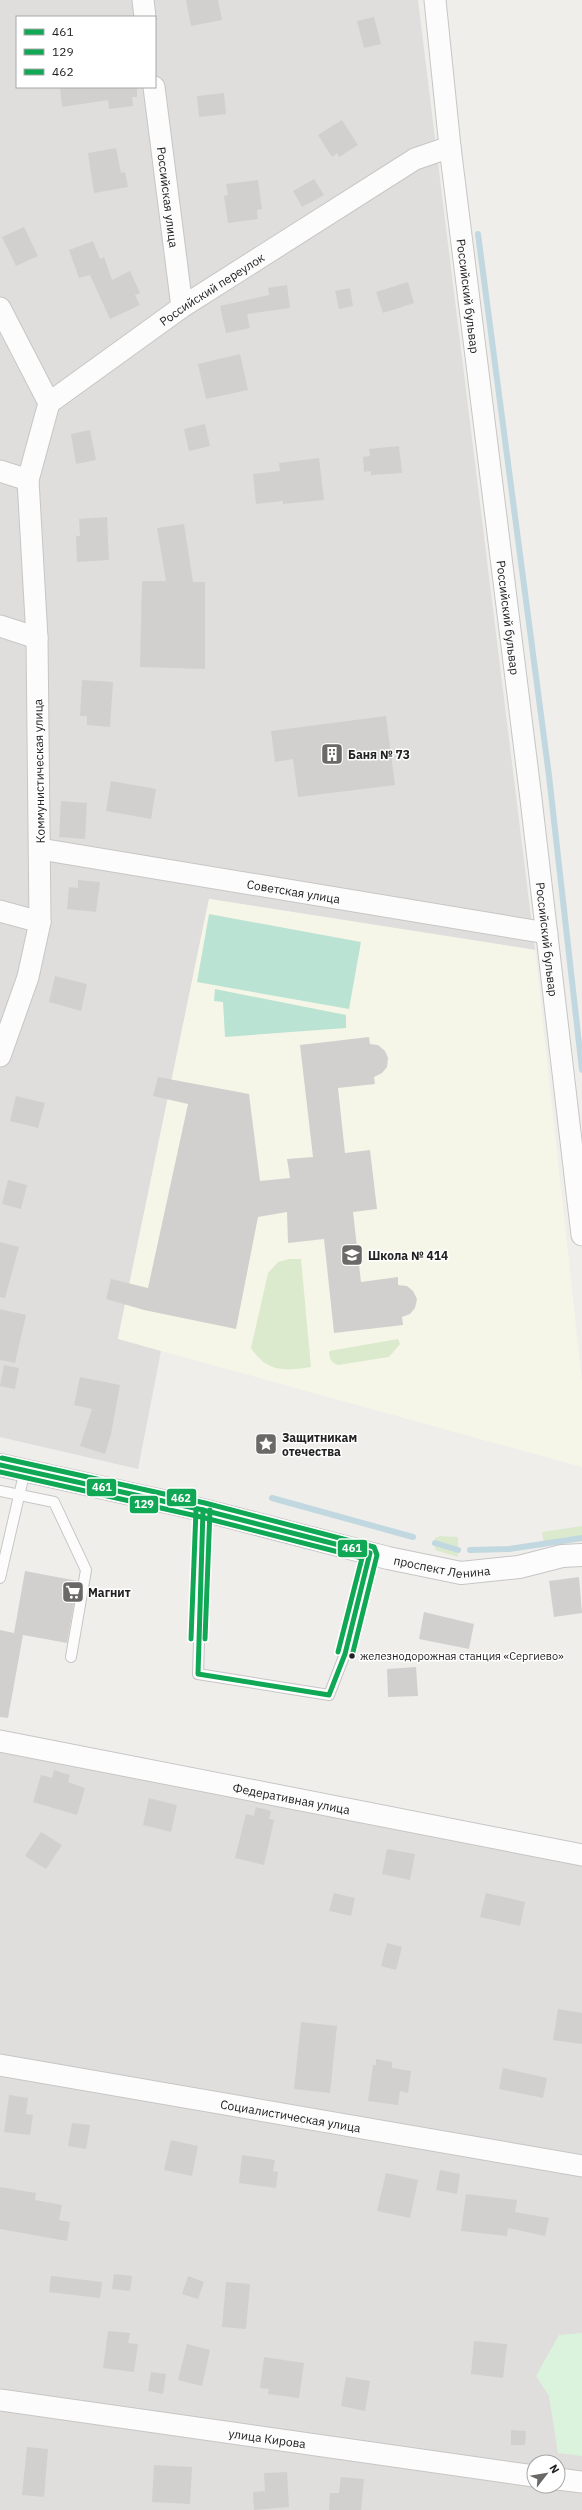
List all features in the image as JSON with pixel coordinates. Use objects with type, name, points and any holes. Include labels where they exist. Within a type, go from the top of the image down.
[{"type":"street","points":[[143,0],[145,16]]},
{"type":"street","name":"Российский бульвар","points":[[435,0],[450,146],[547,934],[582,1235]]},
{"type":"street","name":"Российская улица","points":[[154,88],[182,307]]},
{"type":"street","name":"Российский переулок","points":[[49,403],[182,307],[415,159],[450,146]]},
{"type":"street","points":[[0,308],[49,403],[28,480],[0,471]]},
{"type":"street","name":"Коммунистическая улица","points":[[0,1056],[28,977],[40,922],[37,638],[28,480]]},
{"type":"street","points":[[0,626],[37,638]]},
{"type":"street","name":"Советская улица","points":[[40,849],[547,934]]},
{"type":"street","points":[[0,911],[40,922]]},
{"type":"street","name":"проспект Ленина","points":[[0,1464],[203,1510],[370,1553],[461,1573],[519,1567],[562,1556],[582,1555]]},
{"type":"street","name":"Федеративная улица","points":[[0,1741],[582,1855]]},
{"type":"street","name":"Социалистическая улица","points":[[0,2065],[582,2166]]},
{"type":"street","name":"улица Кирова","points":[[0,2400],[526,2475]]},
{"type":"street","points":[[566,2480],[582,2482]]},
{"type":"lane","points":[[0,1578],[25,1470]]},
{"type":"lane","points":[[0,1491],[54,1502],[86,1570],[71,1657]]},
{"type":"lane","points":[[203,1510],[198,1674],[329,1695],[344,1654],[370,1553]]},
{"type":"shaded area","points":[[0,0],[418,0],[535,950],[209,899],[118,1338],[161,1351],[138,1469],[0,1437]]},
{"type":"shaded area","name":"Школа № 414","points":[[209,899],[535,950],[582,1382],[582,1467],[118,1339]]},
{"type":"shaded area","points":[[0,1739],[582,1863],[582,2510],[0,2510]]},
{"type":"green space","points":[[209,914],[361,942],[349,1009],[197,982]]},
{"type":"green space","points":[[215,989],[346,1015],[346,1028],[225,1037],[223,1002],[214,1001]]},
{"type":"green space","points":[[289,1259],[301,1259],[311,1367],[285,1369],[270,1366],[263,1362],[251,1348],[268,1273],[278,1262]]},
{"type":"green space","points":[[398,1339],[400,1344],[389,1357],[338,1365],[332,1362],[329,1356],[329,1351]]},
{"type":"green space","points":[[582,1526],[582,1541],[544,1546],[542,1532]]},
{"type":"green space","points":[[440,1536],[458,1537],[458,1557],[435,1550],[435,1538]]},
{"type":"green space","points":[[582,2333],[582,2456],[558,2453],[549,2396],[536,2376],[559,2335]]},
{"type":"building","points":[[186,0],[218,0],[222,20],[191,26]]},
{"type":"building","points":[[374,17],[381,44],[364,48],[357,21]]},
{"type":"building","points":[[60,88],[137,88],[137,97],[132,97],[133,106],[109,109],[108,100],[62,107]]},
{"type":"building","points":[[224,93],[226,114],[199,117],[197,96]]},
{"type":"building","points":[[342,120],[358,145],[339,157],[337,153],[332,157],[318,135]]},
{"type":"building","points":[[116,148],[121,173],[125,172],[128,187],[94,193],[88,153]]},
{"type":"building","points":[[314,179],[324,195],[302,207],[293,191]]},
{"type":"building","points":[[258,180],[262,209],[257,210],[258,219],[228,223],[224,196],[228,195],[226,184]]},
{"type":"building","points":[[24,227],[38,256],[16,266],[2,237]]},
{"type":"building","points":[[93,241],[100,259],[104,257],[112,280],[130,271],[140,293],[135,295],[140,305],[110,319],[90,275],[79,278],[69,250]]},
{"type":"building","points":[[408,282],[414,303],[383,313],[376,292]]},
{"type":"building","points":[[287,285],[290,308],[247,314],[250,328],[226,333],[220,306],[269,295],[268,288]]},
{"type":"building","points":[[350,288],[353,306],[339,309],[335,291]]},
{"type":"building","points":[[240,354],[248,390],[206,399],[198,364]]},
{"type":"building","points":[[205,424],[210,446],[189,451],[184,429]]},
{"type":"building","points":[[90,430],[96,460],[76,464],[71,434]]},
{"type":"building","points":[[399,446],[402,473],[371,475],[371,471],[364,472],[363,457],[370,456],[369,449]]},
{"type":"building","points":[[319,458],[324,500],[283,504],[283,501],[256,504],[253,474],[280,471],[279,463]]},
{"type":"building","points":[[107,517],[109,560],[77,562],[76,536],[80,536],[79,519]]},
{"type":"building","points":[[184,524],[193,582],[205,582],[205,669],[140,667],[142,581],[166,581],[157,528]]},
{"type":"building","points":[[82,680],[113,682],[110,727],[87,725],[87,716],[80,716]]},
{"type":"building","name":"Баня № 73","points":[[386,716],[395,785],[298,797],[293,759],[275,762],[271,731]]},
{"type":"building","points":[[111,781],[156,789],[151,819],[106,811]]},
{"type":"building","points":[[61,801],[87,803],[85,839],[59,837]]},
{"type":"building","points":[[78,880],[100,882],[96,912],[67,909],[69,887],[78,888]]},
{"type":"building","points":[[55,976],[87,984],[81,1011],[49,1002]]},
{"type":"building","points":[[369,1037],[370,1044],[378,1045],[385,1051],[388,1058],[387,1067],[382,1073],[374,1077],[375,1084],[338,1088],[345,1153],[370,1150],[377,1209],[353,1212],[361,1282],[398,1277],[398,1285],[407,1286],[413,1291],[417,1299],[415,1308],[410,1314],[402,1317],[403,1325],[334,1333],[324,1239],[288,1243],[287,1212],[258,1217],[236,1329],[144,1310],[106,1299],[111,1279],[148,1288],[188,1104],[153,1096],[158,1077],[249,1094],[260,1181],[290,1178],[287,1159],[313,1157],[300,1045]]},
{"type":"building","points":[[16,1096],[45,1103],[38,1128],[10,1121]]},
{"type":"building","points":[[8,1180],[27,1185],[21,1209],[2,1204]]},
{"type":"building","points":[[0,1242],[19,1247],[5,1298],[0,1297]]},
{"type":"building","points":[[0,1309],[26,1315],[15,1363],[0,1360]]},
{"type":"building","points":[[4,1365],[19,1368],[15,1389],[0,1386]]},
{"type":"building","points":[[80,1377],[120,1385],[111,1434],[105,1454],[80,1446],[92,1409],[74,1405]]},
{"type":"building","points":[[25,1571],[78,1581],[67,1643],[23,1635],[8,1718],[0,1717],[0,1630],[14,1633]]},
{"type":"building","points":[[579,1577],[582,1613],[554,1617],[549,1581]]},
{"type":"building","points":[[424,1612],[474,1624],[469,1649],[419,1639]]},
{"type":"building","points":[[416,1667],[418,1696],[388,1697],[387,1669]]},
{"type":"building","points":[[54,1770],[70,1775],[68,1782],[85,1788],[77,1815],[33,1802],[41,1775],[52,1778]]},
{"type":"building","points":[[149,1798],[177,1805],[171,1832],[143,1825]]},
{"type":"building","points":[[256,1807],[271,1811],[269,1819],[274,1820],[264,1865],[235,1858],[246,1814],[254,1816]]},
{"type":"building","points":[[41,1832],[62,1845],[46,1869],[25,1856]]},
{"type":"building","points":[[387,1849],[415,1854],[410,1880],[382,1874]]},
{"type":"building","points":[[334,1893],[355,1898],[351,1916],[329,1911]]},
{"type":"building","points":[[486,1893],[525,1902],[520,1926],[480,1917]]},
{"type":"building","points":[[387,1943],[402,1947],[396,1970],[381,1966]]},
{"type":"building","points":[[558,2009],[582,2013],[582,2044],[553,2040]]},
{"type":"building","points":[[301,2022],[337,2026],[330,2093],[294,2089]]},
{"type":"building","points":[[376,2059],[392,2062],[392,2068],[411,2071],[408,2093],[400,2091],[398,2105],[368,2101],[373,2065],[376,2065]]},
{"type":"building","points":[[503,2068],[547,2078],[543,2098],[499,2089]]},
{"type":"building","points":[[9,2095],[28,2098],[26,2114],[33,2115],[30,2135],[4,2132]]},
{"type":"building","points":[[72,2123],[90,2125],[86,2149],[68,2146]]},
{"type":"building","points":[[171,2140],[198,2146],[192,2176],[164,2170]]},
{"type":"building","points":[[242,2155],[275,2160],[273,2171],[278,2172],[276,2188],[239,2183]]},
{"type":"building","points":[[440,2170],[460,2174],[457,2194],[436,2190]]},
{"type":"building","points":[[386,2173],[418,2180],[410,2218],[377,2211]]},
{"type":"building","points":[[0,2187],[36,2193],[35,2200],[62,2205],[59,2220],[70,2222],[67,2241],[0,2229]]},
{"type":"building","points":[[466,2194],[517,2200],[515,2212],[549,2218],[545,2236],[508,2228],[507,2236],[461,2231]]},
{"type":"building","points":[[114,2274],[132,2276],[130,2291],[112,2289]]},
{"type":"building","points":[[51,2276],[102,2282],[100,2298],[49,2292]]},
{"type":"building","points":[[188,2276],[204,2282],[198,2299],[182,2294]]},
{"type":"building","points":[[226,2282],[250,2284],[246,2329],[222,2327]]},
{"type":"building","points":[[108,2331],[130,2333],[128,2343],[138,2344],[134,2372],[103,2368]]},
{"type":"building","points":[[474,2341],[507,2344],[503,2378],[471,2374]]},
{"type":"building","points":[[187,2344],[210,2350],[202,2386],[178,2380]]},
{"type":"building","points":[[264,2357],[304,2363],[299,2398],[268,2394],[269,2389],[260,2388]]},
{"type":"building","points":[[151,2372],[166,2374],[163,2394],[148,2391]]},
{"type":"building","points":[[346,2377],[370,2381],[365,2411],[341,2406]]},
{"type":"building","points":[[511,2430],[526,2431],[525,2445],[511,2445]]},
{"type":"building","points":[[27,2447],[48,2449],[44,2497],[22,2495]]},
{"type":"building","points":[[154,2465],[192,2467],[190,2504],[152,2502]]},
{"type":"building","points":[[287,2472],[289,2507],[254,2510],[253,2492],[265,2491],[264,2473]]},
{"type":"building","points":[[341,2477],[364,2479],[361,2510],[329,2510],[330,2493],[339,2493]]},
{"type":"waterway","points":[[478,234],[549,776],[582,1070]]},
{"type":"waterway","points":[[272,1498],[413,1537]]},
{"type":"waterway","points":[[470,1550],[509,1549],[582,1538]]},
{"type":"waterway","points":[[435,1543],[458,1550]]},
{"type":"transit line","name":"462","points":[[2,1458],[205,1503],[374,1547],[377,1555],[352,1656]]},
{"type":"transit line","name":"461","points":[[0,1465],[203,1510]]},
{"type":"transit line","name":"129","points":[[0,1472],[201,1517],[362,1558],[338,1652]]},
{"type":"transit line","name":"462","points":[[191,1639],[196,1510]]},
{"type":"transit line","name":"461","points":[[203,1510],[370,1553],[345,1654],[329,1695],[198,1674],[203,1510]]},
{"type":"transit line","name":"129","points":[[205,1639],[210,1510]]},
{"type":"place","name":"Баня № 73","points":[[332,754]]},
{"type":"place","name":"Школа № 414","points":[[352,1255]]},
{"type":"place","name":"Защитникам отечества","points":[[266,1444]]},
{"type":"place","name":"Магнит","points":[[73,1592]]},
{"type":"place","name":"железнодорожная станция «Сергиево»","points":[[352,1656]]}]
